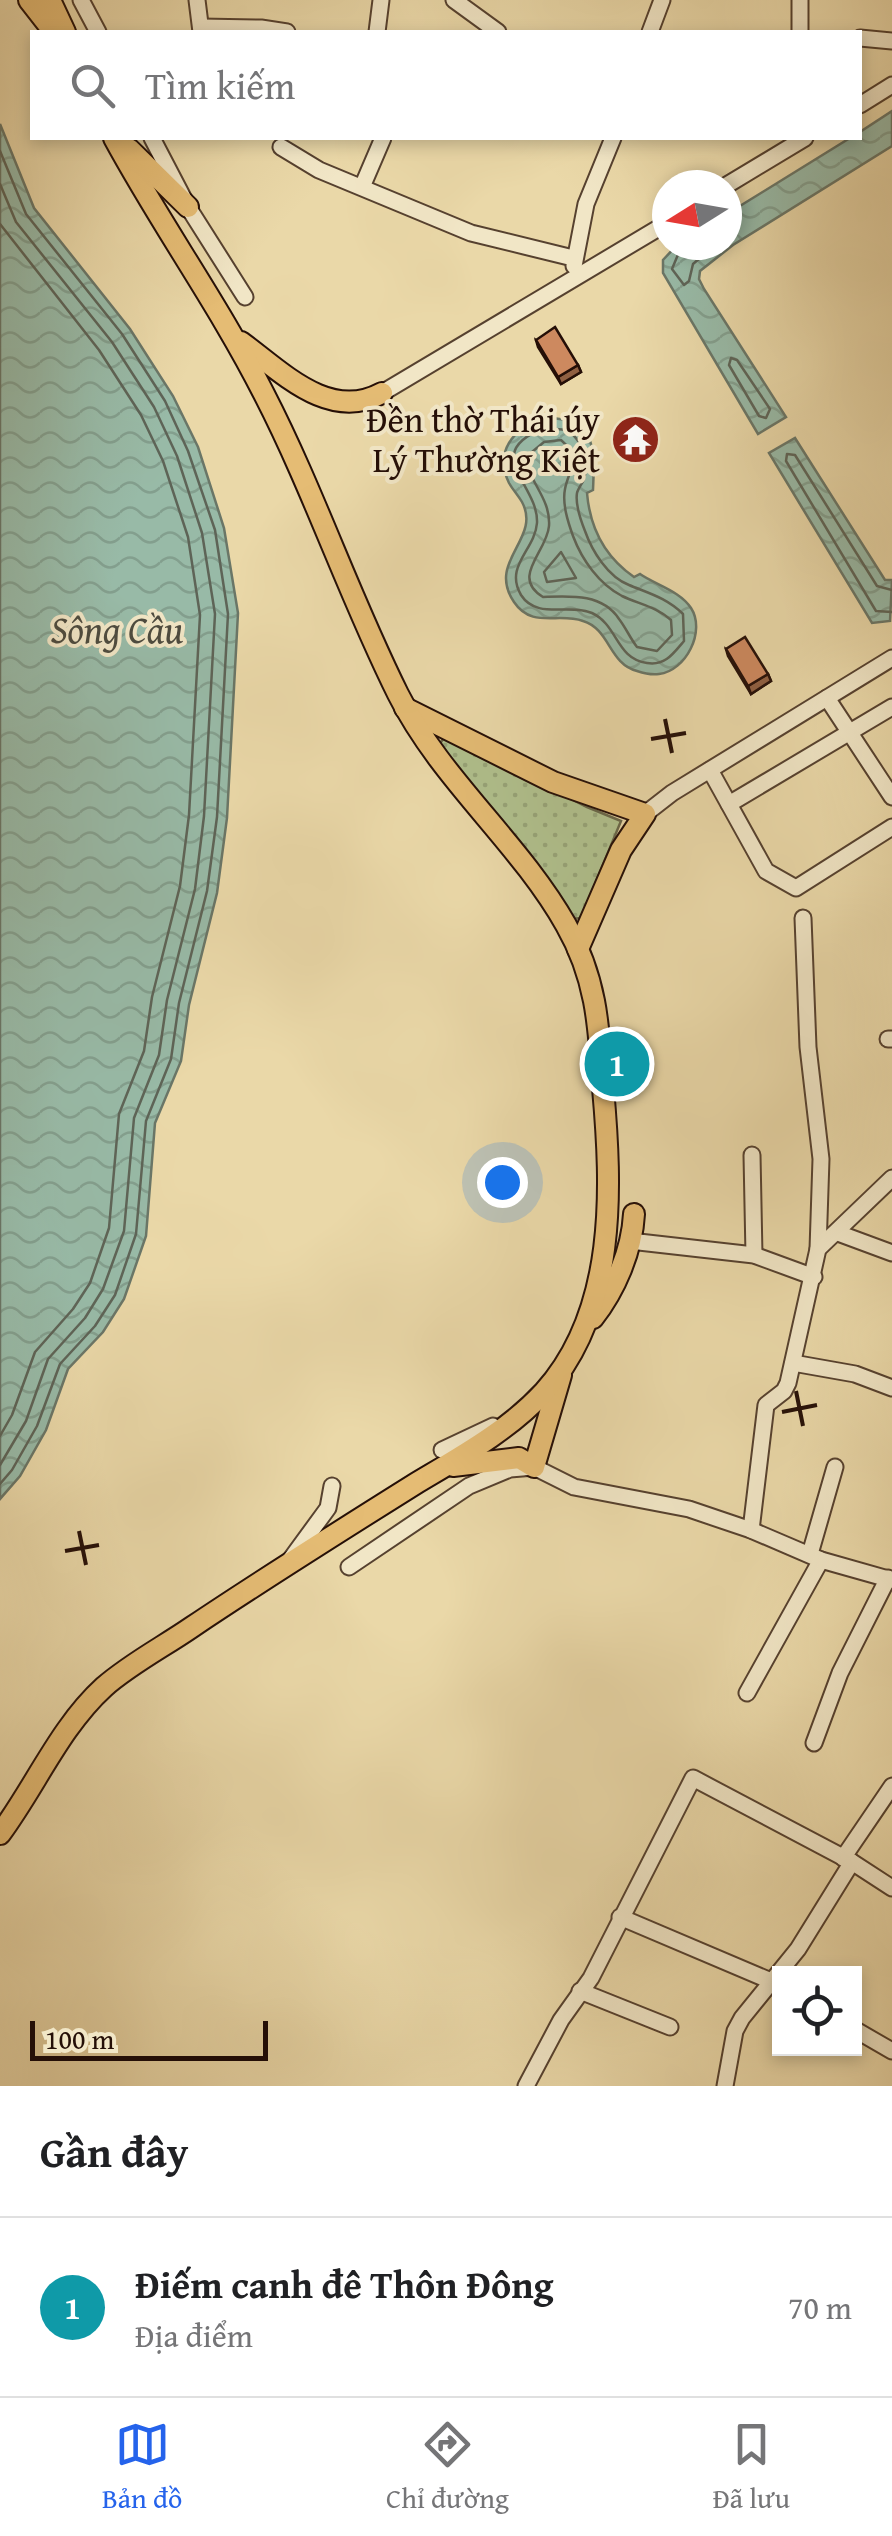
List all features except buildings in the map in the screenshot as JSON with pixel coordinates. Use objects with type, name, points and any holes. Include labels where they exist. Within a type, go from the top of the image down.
[{"type":"main road","points":[[29,0],[52,30]]},
{"type":"main road","points":[[50,0],[64,30]]},
{"type":"main road","points":[[116,140],[235,338],[292,452],[406,708],[429,748],[545,892],[578,949],[594,992],[598,1025],[609,1218],[592,1301],[577,1340]]},
{"type":"main road","points":[[117,140],[188,207]]},
{"type":"main road","points":[[235,338],[328,401],[352,404],[382,392]]},
{"type":"main road","points":[[406,708],[553,782],[645,814],[621,850],[578,949]]},
{"type":"main road","points":[[442,1459],[519,1458],[534,1467],[562,1368],[612,1288],[630,1241],[634,1214]]},
{"type":"main road","points":[[0,1834],[60,1743],[105,1686],[442,1459],[526,1410],[562,1368]]},
{"type":"street","points":[[81,0],[97,30]]},
{"type":"street","points":[[196,0],[201,30],[274,30]]},
{"type":"street","points":[[377,30],[381,0]]},
{"type":"street","points":[[454,0],[495,30]]},
{"type":"street","points":[[800,0],[800,30]]},
{"type":"street","points":[[650,30],[655,5]]},
{"type":"street","points":[[862,38],[892,40]]},
{"type":"street","points":[[862,103],[892,85]]},
{"type":"street","points":[[153,140],[188,207],[245,297]]},
{"type":"street","points":[[362,187],[382,140]]},
{"type":"street","points":[[575,280],[573,258],[586,204],[613,140]]},
{"type":"street","points":[[742,177],[802,140]]},
{"type":"street","points":[[281,146],[319,170],[471,233],[573,258]]},
{"type":"street","points":[[382,392],[652,232]]},
{"type":"street","points":[[645,814],[892,658]]},
{"type":"street","points":[[827,698],[892,798]]},
{"type":"street","points":[[729,804],[892,707]]},
{"type":"street","points":[[710,770],[766,871],[796,888],[892,827]]},
{"type":"street","points":[[752,1530],[766,1405],[784,1391],[818,1249],[821,1159],[808,1047],[803,918]]},
{"type":"street","points":[[752,1155],[754,1255]]},
{"type":"street","points":[[818,1249],[892,1178]]},
{"type":"street","points":[[838,1233],[892,1254]]},
{"type":"street","points":[[630,1241],[754,1255],[814,1277]]},
{"type":"street","points":[[792,1363],[855,1374],[892,1388]]},
{"type":"street","points":[[349,1567],[470,1486],[510,1469],[534,1467],[574,1488],[689,1509],[815,1557],[890,1579],[840,1672],[814,1744]]},
{"type":"street","points":[[747,1693],[815,1557],[835,1467]]},
{"type":"street","points":[[288,1563],[328,1508],[334,1493],[332,1486]]},
{"type":"street","points":[[526,2086],[540,2055],[590,1978],[693,1778],[892,1888]]},
{"type":"street","points":[[787,1966],[892,1786]]},
{"type":"street","points":[[620,1918],[772,1981]]},
{"type":"street","points":[[724,2086],[735,2030],[772,1988]]},
{"type":"street","points":[[580,1991],[670,2027]]},
{"type":"street","points":[[862,2033],[892,2051]]},
{"type":"green space","points":[[452,738],[621,821],[581,918],[571,919],[439,745],[443,739]]},
{"type":"water","points":[[892,111],[892,146],[742,239],[742,205],[847,140],[862,140],[862,131]]},
{"type":"water","name":"Sông Cầu","points":[[0,124],[34,208],[130,329],[173,396],[198,447],[224,528],[238,613],[227,818],[217,893],[189,1005],[181,1061],[155,1123],[146,1236],[124,1299],[103,1332],[68,1369],[46,1430],[20,1476],[0,1499]]},
{"type":"water","points":[[663,260],[714,260],[700,271],[699,279],[786,417],[758,434],[663,273]]},
{"type":"water","points":[[542,418],[573,422],[588,437],[594,474],[593,490],[587,493],[589,506],[607,551],[634,577],[640,574],[681,597],[691,608],[695,638],[685,658],[669,671],[639,672],[621,661],[592,625],[574,619],[537,618],[514,602],[506,574],[526,515],[505,472],[505,452],[522,428]]},
{"type":"water","points":[[795,438],[885,580],[892,580],[890,621],[872,623],[769,453]]},
{"type":"place","name":"Đền thờ Thái úy Lý Thường Kiệt","points":[[635,440]]},
{"type":"place","name":"Điếm canh đê Thôn Đông","points":[[617,1064]]}]
